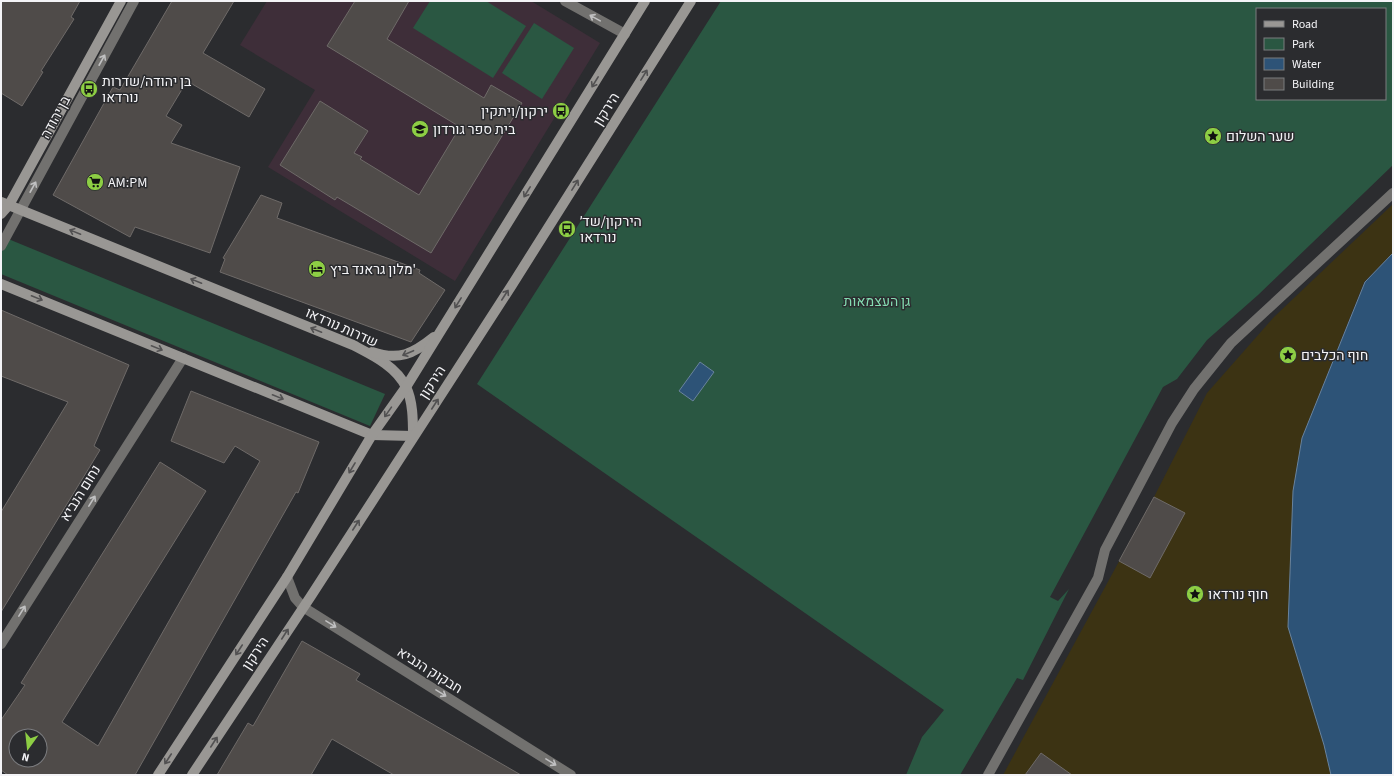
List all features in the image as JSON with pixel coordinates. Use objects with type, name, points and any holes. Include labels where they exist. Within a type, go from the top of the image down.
[{"type":"main road","name":"בן יהודה","points":[[1,214],[5,204],[121,1]]},
{"type":"main road","name":"הירקון","points":[[158,775],[287,577],[372,435],[406,387],[645,1]]},
{"type":"main road","name":"הירקון","points":[[192,775],[303,607],[567,199],[690,1]]},
{"type":"main road","name":"שדרות נורדאו","points":[[5,204],[353,345],[376,357],[394,371],[406,387],[412,410],[413,436]]},
{"type":"main road","points":[[1,284],[372,435],[413,436]]},
{"type":"main road","points":[[353,345],[383,356],[401,356],[420,348],[440,332]]},
{"type":"street","name":"בן יהודה","points":[[1,246],[134,1]]},
{"type":"street","points":[[565,1],[625,34]]},
{"type":"street","points":[[988,775],[1098,578],[1105,550],[1172,423],[1194,389],[1231,343],[1393,193]]},
{"type":"street","name":"נחום הנביא","points":[[1,644],[183,358]]},
{"type":"street","name":"חבקוק הנביא","points":[[287,577],[295,598],[303,607],[571,775]]},
{"type":"shaded area","name":"בית ספר גורדון","points":[[267,1],[531,1],[600,43],[455,281],[268,167],[315,90],[240,45]]},
{"type":"green space","points":[[430,1],[486,1],[526,26],[493,78],[413,28]]},
{"type":"green space","name":"גן העצמאות","points":[[721,1],[1393,1],[1393,165],[1258,295],[1207,340],[1177,379],[1163,387],[1050,597],[1058,601],[1069,589],[1023,680],[1017,678],[960,775],[906,775],[922,737],[944,710],[477,384]]},
{"type":"green space","points":[[534,23],[574,48],[542,99],[502,73]]},
{"type":"green space","points":[[1,236],[385,394],[370,426],[1,274]]},
{"type":"sand","name":"חוף נורדאו","points":[[1393,204],[1393,253],[1364,282],[1302,438],[1293,491],[1324,745],[1331,775],[1003,775],[1154,497],[1207,393],[1274,317]]},
{"type":"water","points":[[1393,253],[1393,775],[1331,775],[1324,745],[1288,627],[1293,491],[1302,438],[1365,282]]},
{"type":"water","points":[[700,362],[714,372],[693,401],[679,391]]},
{"type":"building","points":[[1,1],[80,1],[71,17],[74,19],[41,71],[43,72],[22,106],[1,93]]},
{"type":"building","points":[[172,1],[234,1],[203,53],[265,89],[249,117],[187,81],[166,116],[182,125],[171,143],[240,167],[210,253],[135,227],[130,237],[53,195],[113,87],[120,90]]},
{"type":"building","points":[[355,1],[409,1],[387,39],[484,98],[491,85],[522,103],[431,253],[337,197],[335,200],[280,165],[320,101],[368,131],[354,153],[362,157],[360,159],[419,195],[460,127],[327,46]]},
{"type":"building","name":"מלון גראנד ביץ'","points":[[261,195],[282,203],[277,218],[420,270],[419,273],[445,290],[411,342],[220,272],[225,259],[223,258]]},
{"type":"building","points":[[1,310],[129,365],[94,446],[100,450],[1,612],[1,512],[68,402],[1,376]]},
{"type":"building","points":[[191,391],[319,442],[298,493],[296,492],[135,775],[8,775],[1,770],[1,720],[25,685],[21,683],[160,462],[206,491],[62,722],[98,746],[260,461],[235,446],[224,463],[171,441]]},
{"type":"building","points":[[1154,497],[1185,513],[1150,578],[1119,561]]},
{"type":"building","points":[[302,641],[360,674],[356,680],[521,775],[394,775],[332,739],[311,775],[217,775],[248,723],[253,726]]},
{"type":"building","points":[[1041,753],[1072,775],[1025,775]]},
{"type":"place","name":"בן יהודה/שדרות נורדאו","points":[[89,89]]},
{"type":"place","name":"ירקון/ויתקין","points":[[561,111]]},
{"type":"place","name":"בית ספר גורדון","points":[[420,129]]},
{"type":"place","name":"שער השלום","points":[[1213,136]]},
{"type":"place","name":"AM:PM","points":[[95,182]]},
{"type":"place","name":"הירקון/שד׳ נורדאו","points":[[567,229]]},
{"type":"place","name":"מלון גראנד ביץ'","points":[[317,269]]},
{"type":"place","name":"חוף הכלבים","points":[[1288,355]]},
{"type":"place","name":"חוף נורדאו","points":[[1195,594]]}]
